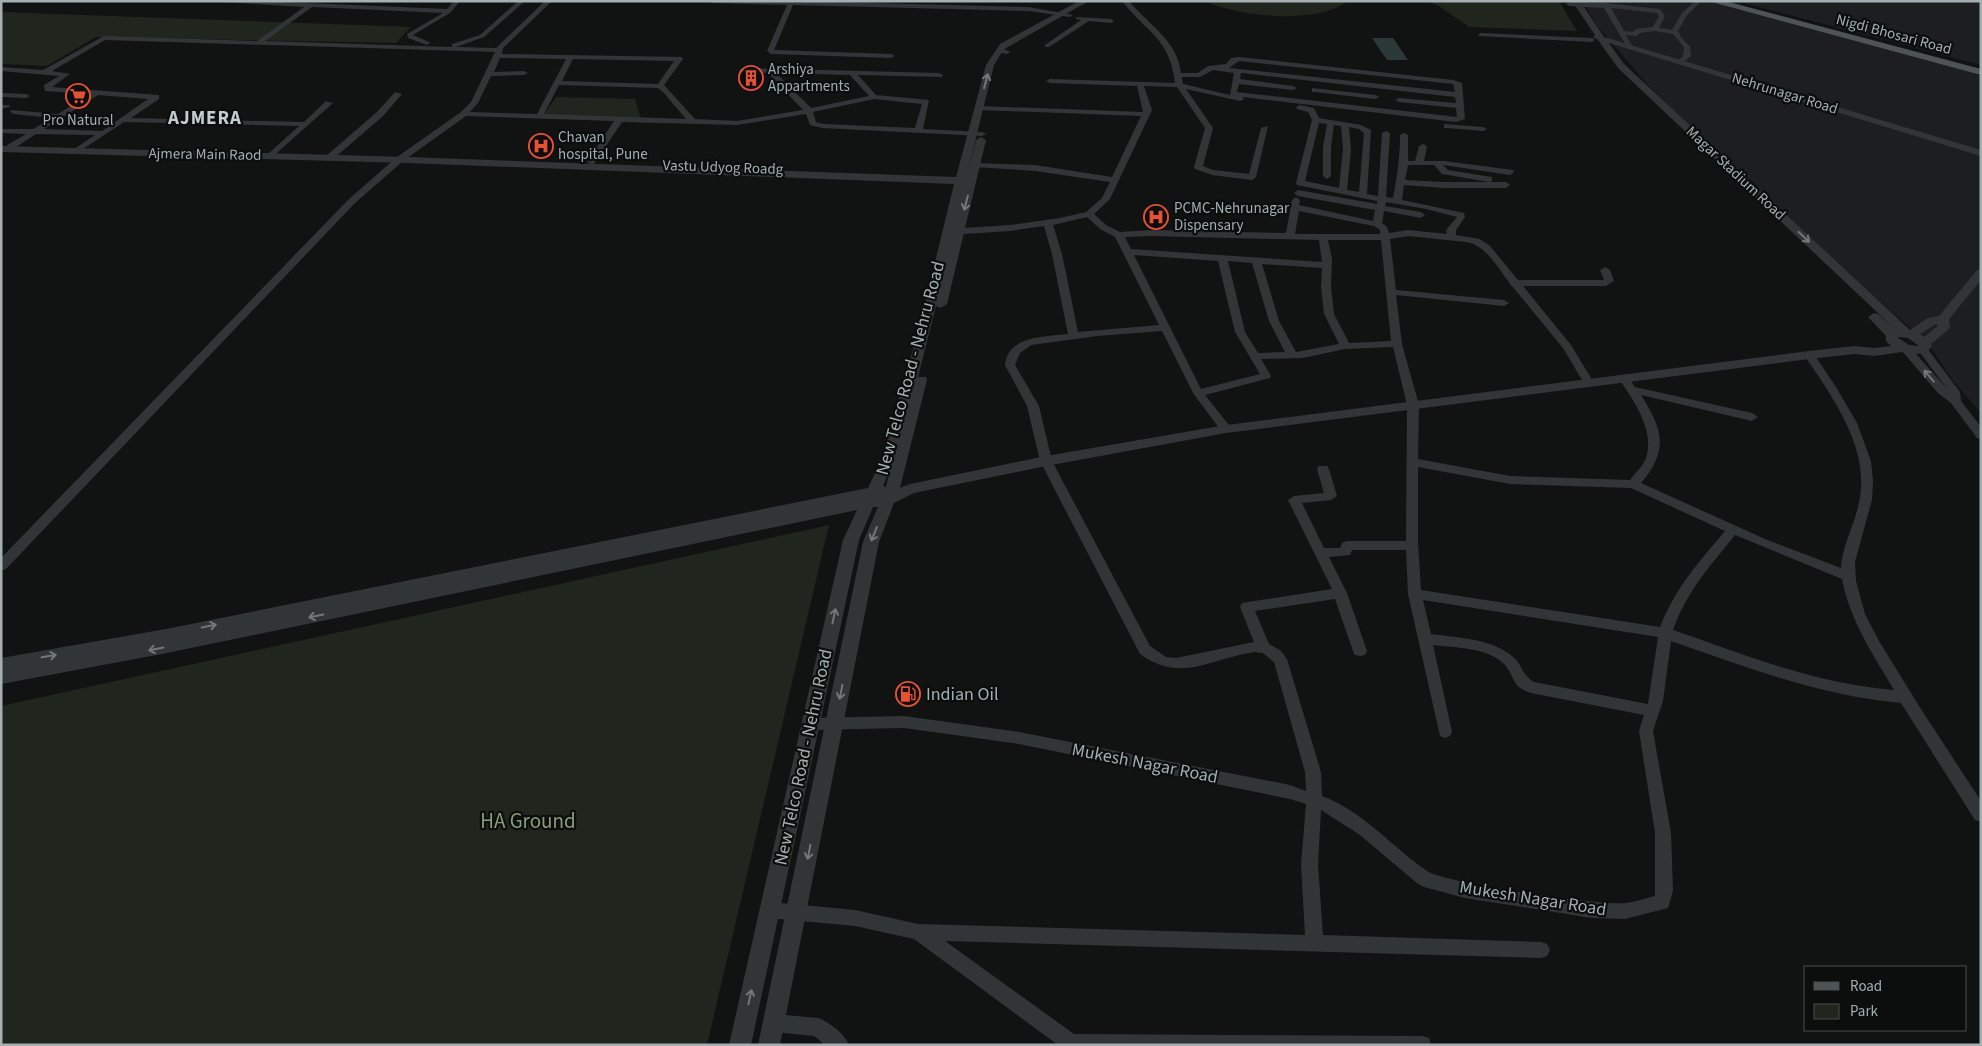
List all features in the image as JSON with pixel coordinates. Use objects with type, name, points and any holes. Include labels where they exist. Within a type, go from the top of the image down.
[{"type":"main road","name":"Nigdi Bhosari Road","points":[[1713,1],[1981,72]]},
{"type":"main road","name":"Nigdi Bhosari Road","points":[[1735,1],[1981,66]]},
{"type":"street","points":[[208,1],[312,3],[448,11]]},
{"type":"street","points":[[457,1],[448,11],[431,24],[414,31],[410,34],[410,37],[422,42],[445,45],[473,40],[482,36],[522,1]]},
{"type":"street","points":[[1,566],[352,201],[464,114],[474,103],[498,53],[548,1]]},
{"type":"street","points":[[712,1],[1004,8],[1066,15],[1084,21],[1111,21]]},
{"type":"street","name":"New Telco Road - Nehru Road","points":[[1066,15],[1085,1]]},
{"type":"street","name":"New Telco Road - Nehru Road","points":[[740,1045],[851,540],[887,494],[889,458],[927,320],[947,232],[966,178],[984,108],[1003,51],[1066,15],[1095,1]]},
{"type":"street","points":[[1125,1],[1166,42],[1173,55],[1179,85],[1209,128],[1198,167],[1212,172],[1252,177],[1265,128]]},
{"type":"street","points":[[1648,1],[1648,10]]},
{"type":"street","points":[[1655,29],[1662,16],[1699,1]]},
{"type":"street","points":[[258,43],[312,3]]},
{"type":"street","points":[[791,3],[771,52],[891,56]]},
{"type":"street","points":[[1573,3],[1672,13]]},
{"type":"street","name":"Magar Stadium Road","points":[[1573,3],[1611,66],[1891,338],[1904,348],[1942,391],[1955,401],[1981,435]]},
{"type":"street","points":[[1606,5],[1629,46]]},
{"type":"street","points":[[1672,13],[1676,33],[1687,47],[1687,56],[1681,62]]},
{"type":"street","points":[[1047,46],[1084,21]]},
{"type":"street","points":[[1622,33],[1637,34],[1636,31],[1655,29],[1676,33]]},
{"type":"street","points":[[1481,35],[1594,37]]},
{"type":"street","name":"Magar Stadium Road","points":[[1594,37],[1621,66],[1909,335],[1924,346],[1955,392],[1955,401]]},
{"type":"street","name":"Nehrunagar Road","points":[[1594,37],[1981,153]]},
{"type":"street","points":[[46,71],[104,38],[498,53],[570,58],[679,60],[660,86]]},
{"type":"street","points":[[539,117],[570,58]]},
{"type":"street","points":[[1178,75],[1206,74],[1211,68],[1231,65],[1234,60],[1239,58],[1456,82],[1458,83],[1461,119],[1374,112],[1314,112]]},
{"type":"street","points":[[1287,76],[1290,64]]},
{"type":"street","points":[[1211,68],[1459,95]]},
{"type":"street","points":[[1,69],[66,74],[47,88],[156,97],[76,151]]},
{"type":"street","points":[[743,70],[939,75]]},
{"type":"street","points":[[769,70],[808,111],[814,123],[822,126],[977,134]]},
{"type":"street","points":[[1343,82],[1344,70]]},
{"type":"street","points":[[1238,71],[1233,94],[1289,101],[1331,122],[1361,127],[1368,132],[1362,195]]},
{"type":"street","points":[[851,72],[874,97]]},
{"type":"street","points":[[489,74],[524,73]]},
{"type":"street","points":[[1398,114],[1400,76]]},
{"type":"street","points":[[1289,101],[1296,77]]},
{"type":"street","points":[[1290,236],[1294,207],[1314,112],[1317,80]]},
{"type":"street","points":[[1050,81],[1179,85],[1216,96],[1303,108],[1314,112],[1483,129]]},
{"type":"street","points":[[1235,81],[1293,88]]},
{"type":"street","points":[[558,83],[660,86],[667,90],[693,122]]},
{"type":"street","points":[[947,232],[1048,223],[1089,214],[1106,199],[1148,110],[1140,84]]},
{"type":"street","points":[[1374,112],[1375,86]]},
{"type":"street","points":[[1316,90],[1375,96]]},
{"type":"street","points":[[4,149],[96,93]]},
{"type":"street","points":[[330,158],[380,114],[398,94]]},
{"type":"street","points":[[1,95],[26,96]]},
{"type":"street","points":[[464,114],[619,120],[751,122],[874,97],[926,102],[918,131]]},
{"type":"street","points":[[1399,100],[1460,106]]},
{"type":"street","points":[[271,156],[329,103]]},
{"type":"street","points":[[984,108],[1146,114]]},
{"type":"street","points":[[7,109],[60,116]]},
{"type":"street","points":[[122,120],[305,124]]},
{"type":"street","points":[[594,163],[619,120]]},
{"type":"street","points":[[1327,176],[1327,147],[1331,122]]},
{"type":"street","points":[[1343,191],[1348,150],[1344,124]]},
{"type":"street","points":[[1,131],[104,133]]},
{"type":"street","points":[[1377,224],[1382,199],[1386,133]]},
{"type":"street","name":"New Telco Road - Nehru Road","points":[[769,1045],[871,542],[887,494],[958,232],[966,178],[975,164],[977,134]]},
{"type":"street","points":[[1397,202],[1399,182],[1404,163],[1404,135]]},
{"type":"street","points":[[1419,163],[1423,146]]},
{"type":"street","name":"Ajmera Main Raod","points":[[4,149],[404,159]]},
{"type":"street","name":"Vastu Udyog Roadg","points":[[404,159],[414,161],[594,163],[966,178]]},
{"type":"street","points":[[1404,163],[1436,163],[1510,172]]},
{"type":"street","points":[[1399,182],[1444,185],[1509,183],[1445,172],[1436,163]]},
{"type":"street","points":[[975,164],[1035,168],[1115,180]]},
{"type":"street","points":[[1300,183],[1426,206],[1461,215],[1462,217],[1451,230],[1452,237]]},
{"type":"street","points":[[1298,193],[1421,215]]},
{"type":"street","points":[[1294,207],[1377,224],[1383,227],[1386,237],[1397,344],[1413,405],[1412,545],[1416,594],[1445,732]]},
{"type":"street","points":[[1089,214],[1103,227],[1119,235],[1151,233],[1386,237],[1398,233],[1408,233],[1466,238],[1482,244],[1567,347],[1588,383]]},
{"type":"street","points":[[1048,223],[1057,254],[1074,338]]},
{"type":"street","points":[[1119,235],[1198,393],[1226,429]]},
{"type":"street","points":[[1323,237],[1329,314],[1345,346]]},
{"type":"street","points":[[1127,252],[1326,265]]},
{"type":"street","points":[[1198,393],[1266,376],[1240,332],[1222,258]]},
{"type":"street","points":[[1256,260],[1274,322],[1292,355]]},
{"type":"street","points":[[1513,283],[1606,284],[1609,281],[1605,270]]},
{"type":"street","points":[[1855,350],[1864,345],[1891,338],[1898,334],[1909,335],[1932,321],[1943,319],[1981,272]]},
{"type":"street","points":[[1391,292],[1504,303]]},
{"type":"street","points":[[1,678],[162,648],[1046,461],[1226,429],[1809,355],[1855,350],[1874,352],[1924,346],[1944,327],[1943,319]]},
{"type":"street","points":[[1165,328],[1098,333],[1074,338],[1029,342],[1023,344],[1010,360],[1010,365],[1034,406],[1046,461],[1145,650],[1156,658],[1166,663],[1171,663],[1195,661],[1253,648],[1264,648],[1274,653],[1284,667],[1314,772],[1309,884],[1315,943]]},
{"type":"street","points":[[1254,356],[1292,355],[1345,346],[1397,344]]},
{"type":"street","points":[[1809,355],[1846,409],[1867,477],[1866,499],[1849,557],[1848,570],[1852,594],[1858,611],[1905,696],[1981,815]]},
{"type":"street","points":[[1624,379],[1647,417],[1654,447],[1652,459],[1633,484]]},
{"type":"street","points":[[1632,390],[1752,417]]},
{"type":"street","points":[[1412,462],[1510,480],[1536,482],[1584,480],[1633,484],[1761,542],[1850,577]]},
{"type":"street","points":[[1323,470],[1331,496],[1294,500],[1340,593],[1360,651]]},
{"type":"street","points":[[1,665],[166,635],[887,494]]},
{"type":"street","name":"Mukesh Nagar Road","points":[[810,724],[834,725],[904,722],[1018,738],[1290,792],[1324,804],[1366,830],[1424,879],[1465,890],[1592,910],[1625,911],[1649,907],[1662,902],[1665,891],[1662,833],[1646,731],[1656,700],[1665,633],[1675,606],[1687,585],[1739,532]]},
{"type":"street","points":[[1320,553],[1345,552],[1348,546],[1412,545]]},
{"type":"street","points":[[1264,648],[1247,607],[1340,593]]},
{"type":"street","points":[[1416,594],[1665,633],[1762,667],[1834,688],[1866,694],[1905,696]]},
{"type":"street","points":[[1425,640],[1478,647],[1501,655],[1512,665],[1518,680],[1531,688],[1652,712]]},
{"type":"street","points":[[769,910],[855,918],[918,932],[1540,950]]},
{"type":"street","points":[[918,932],[1073,1044],[1422,1045]]},
{"type":"street","points":[[774,1023],[818,1027],[840,1045]]},
{"type":"shaded area","points":[[1582,1],[1709,1],[1981,74],[1981,413],[1953,381],[1928,343],[1781,218],[1647,84],[1598,27]]},
{"type":"shaded area","points":[[1736,1],[1981,1],[1981,65]]},
{"type":"shaded area","points":[[1372,38],[1393,38],[1408,60],[1387,60]]},
{"type":"green space","points":[[1204,1],[1349,1],[1334,9],[1317,13],[1298,16],[1277,16],[1237,11]]},
{"type":"green space","points":[[1426,1],[1559,1],[1577,31],[1469,27],[1439,6]]},
{"type":"green space","points":[[1,12],[411,27],[396,43],[96,37],[47,66],[1,64]]},
{"type":"green space","points":[[556,97],[635,99],[641,119],[543,116]]},
{"type":"green space","name":"HA Ground","points":[[829,525],[707,1045],[1,1045],[1,706]]},
{"type":"place","name":"Arshiya Appartments","points":[[751,78]]},
{"type":"place","name":"Pro Natural","points":[[78,96]]},
{"type":"place","name":"Chavan hospital, Pune","points":[[541,146]]},
{"type":"place","name":"PCMC-Nehrunagar Dispensary","points":[[1156,217]]},
{"type":"place","name":"Indian Oil","points":[[908,694]]},
{"type":"district","name":"AJMERA","points":[[205,117]]}]
